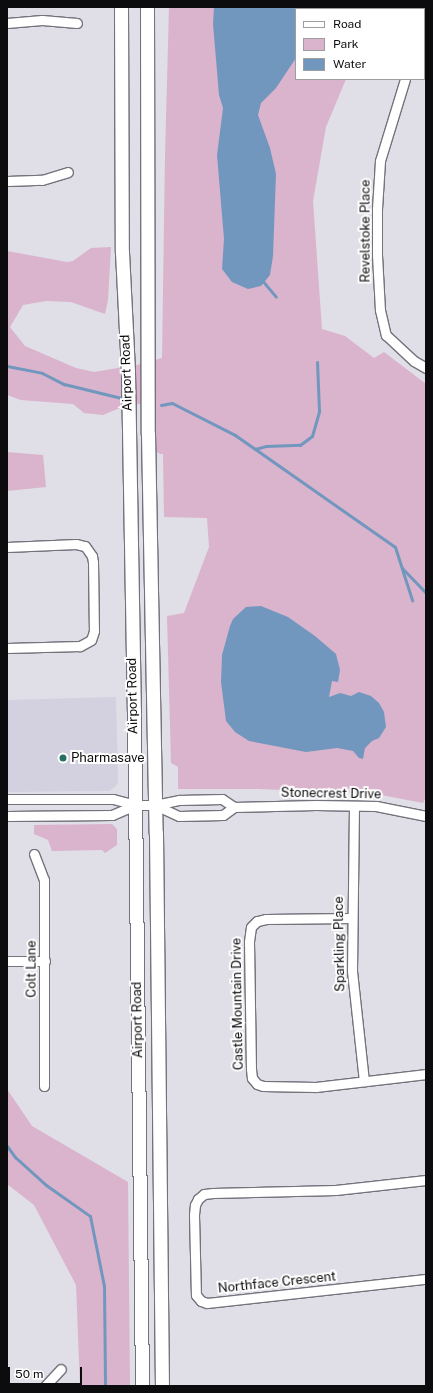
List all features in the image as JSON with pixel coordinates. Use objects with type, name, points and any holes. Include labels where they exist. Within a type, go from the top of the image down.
[{"type":"main road","name":"Airport Road","points":[[122,7],[122,252],[128,372],[136,805],[142,1386]]},
{"type":"main road","name":"Airport Road","points":[[147,7],[147,372],[155,805],[162,1386]]},
{"type":"street","points":[[7,23],[42,20],[77,23]]},
{"type":"street","name":"Revelstoke Place","points":[[405,80],[380,161],[376,209],[376,255],[380,310],[386,335],[414,361],[426,368]]},
{"type":"street","points":[[7,181],[42,180],[68,172]]},
{"type":"street","points":[[7,547],[76,544],[85,546],[92,556],[93,562],[94,623],[93,636],[91,640],[80,646],[7,648]]},
{"type":"street","points":[[7,799],[113,799],[136,805]]},
{"type":"street","name":"Stonecrest Drive","points":[[136,805],[155,805],[178,800],[222,799],[234,807]]},
{"type":"street","points":[[7,816],[112,815],[136,805]]},
{"type":"street","name":"Stonecrest Drive","points":[[155,805],[179,816],[223,815],[234,807],[316,805],[376,806],[426,816]]},
{"type":"street","name":"Sparkling Place","points":[[354,806],[351,918],[352,971],[364,1081]]},
{"type":"street","name":"Colt Lane","points":[[34,854],[44,880],[44,1086]]},
{"type":"street","name":"Castle Mountain Drive","points":[[351,918],[262,919],[254,923],[251,927],[249,942],[252,1078],[257,1084],[263,1086],[316,1087],[426,1074]]},
{"type":"street","points":[[7,961],[45,961]]},
{"type":"street","name":"Northface Crescent","points":[[426,1180],[336,1190],[204,1194],[198,1199],[195,1205],[194,1215],[196,1294],[201,1301],[207,1303],[426,1279]]},
{"type":"street","points":[[45,1386],[61,1369]]},
{"type":"shaded area","points":[[116,697],[118,783],[115,787],[109,791],[7,792],[7,700]]},
{"type":"green space","points":[[169,7],[375,7],[295,8],[295,80],[346,80],[326,127],[313,201],[322,329],[345,336],[374,358],[384,352],[426,384],[426,797],[423,803],[381,795],[360,793],[258,789],[178,789],[178,767],[171,763],[167,616],[184,613],[209,547],[207,518],[164,517],[163,454],[160,454],[153,449],[144,405],[132,403],[103,415],[84,413],[73,404],[21,400],[7,395],[7,251],[67,262],[73,261],[91,248],[111,247],[108,300],[105,314],[71,302],[46,301],[23,305],[10,327],[25,346],[76,368],[94,372],[142,364],[162,358]]},
{"type":"green space","points":[[7,452],[43,455],[46,487],[7,491]]},
{"type":"green space","points":[[112,824],[117,829],[117,845],[105,853],[102,850],[52,851],[48,840],[34,834],[34,825]]},
{"type":"green space","points":[[7,1089],[32,1126],[128,1182],[130,1386],[80,1386],[76,1285],[34,1205],[7,1184]]},
{"type":"water","points":[[214,7],[336,7],[295,8],[295,60],[276,88],[261,103],[258,115],[270,148],[276,174],[273,256],[270,275],[261,286],[248,289],[232,282],[222,269],[224,239],[217,155],[223,108],[219,95],[213,24]]},
{"type":"water","points":[[261,606],[288,617],[315,636],[336,654],[340,670],[338,682],[332,681],[329,697],[340,693],[351,696],[359,692],[371,696],[379,703],[384,712],[386,727],[379,738],[372,741],[365,748],[363,759],[359,758],[353,751],[337,748],[306,752],[249,741],[235,732],[226,721],[221,682],[222,655],[230,626],[233,619],[246,607]]},
{"type":"waterway","points":[[261,279],[276,297]]},
{"type":"waterway","points":[[255,449],[266,446],[300,445],[312,436],[319,411],[317,362]]},
{"type":"waterway","points":[[7,366],[42,373],[64,384],[121,398]]},
{"type":"waterway","points":[[161,405],[172,403],[235,435],[395,547],[402,568],[426,593]]},
{"type":"waterway","points":[[402,569],[412,600]]},
{"type":"waterway","points":[[7,1146],[15,1157],[46,1185],[90,1216],[104,1286],[105,1386]]},
{"type":"place","name":"Pharmasave","points":[[63,758]]}]
